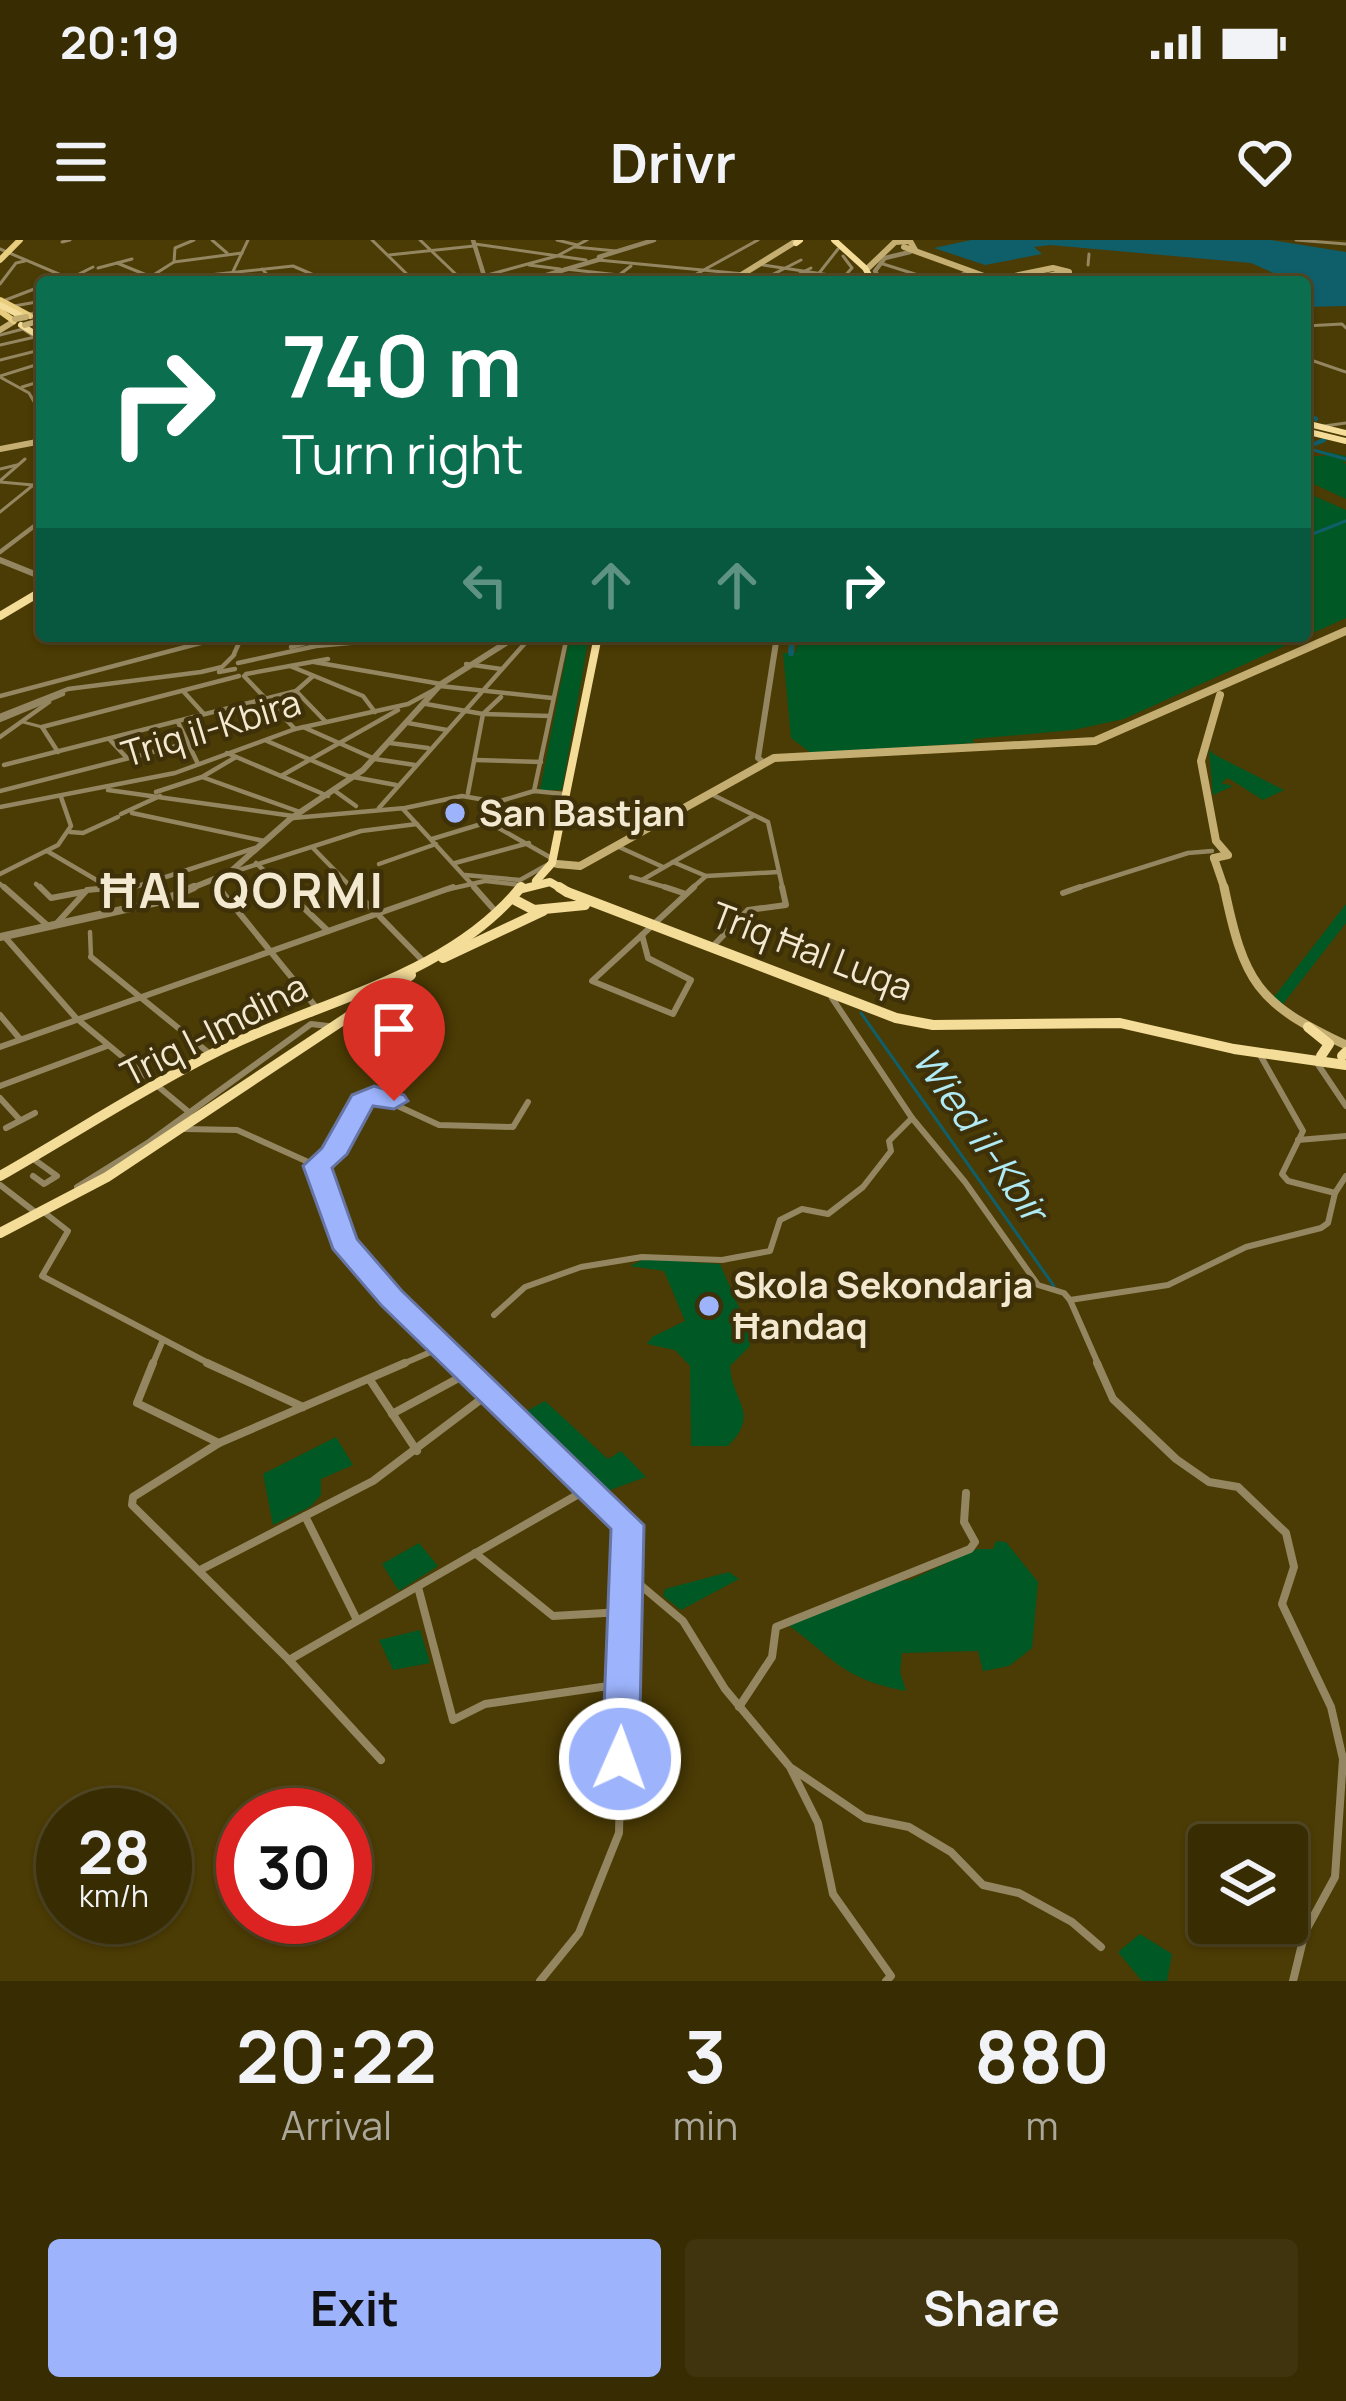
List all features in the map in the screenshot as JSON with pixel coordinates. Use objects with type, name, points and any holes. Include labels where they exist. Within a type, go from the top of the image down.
[{"type":"highway","points":[[831,240],[867,276]]},
{"type":"highway","points":[[831,240],[868,276]]},
{"type":"highway","points":[[1,305],[32,326]]},
{"type":"highway","points":[[1311,426],[1346,436]]},
{"type":"highway","points":[[1311,426],[1346,436]]},
{"type":"highway","points":[[0,618],[36,597]]},
{"type":"highway","points":[[561,905],[563,888],[552,857],[599,642]]},
{"type":"highway","points":[[552,857],[599,642]]},
{"type":"highway","name":"Triq l-Imdina","points":[[0,1181],[212,1054],[423,961],[500,916],[552,857]]},
{"type":"highway","name":"Triq Ħal Luqa","points":[[530,883],[563,888],[600,906],[714,945],[832,998],[934,1025],[1102,1021],[1259,1054],[1345,1055]]},
{"type":"highway","points":[[515,897],[525,908],[543,910]]},
{"type":"highway","name":"Triq Ħal Luqa","points":[[0,1233],[117,1173],[331,1024],[420,970],[543,910],[561,905],[600,906]]},
{"type":"highway","points":[[349,995],[343,1003],[357,1007]]},
{"type":"highway","points":[[315,1006],[337,1008],[331,1024]]},
{"type":"highway","points":[[1308,1027],[1330,1044],[1321,1060]]},
{"type":"highway","name":"Triq Ħal Luqa","points":[[1293,1055],[1321,1060],[1345,1055]]},
{"type":"highway","points":[[117,1173],[126,1157]]},
{"type":"main road","points":[[0,260],[20,240]]},
{"type":"main road","points":[[744,276],[798,241]]},
{"type":"main road","points":[[869,267],[893,242],[908,243],[928,256],[989,276]]},
{"type":"main road","points":[[875,276],[881,256],[908,243]]},
{"type":"main road","points":[[1021,276],[1053,268],[1069,271],[1052,276]]},
{"type":"main road","points":[[1,305],[16,306],[32,326]]},
{"type":"main road","points":[[2,330],[32,326]]},
{"type":"main road","points":[[0,449],[36,442]]},
{"type":"main road","points":[[1169,710],[1212,699],[1234,682],[1346,631]]},
{"type":"main road","points":[[552,857],[565,868],[580,866],[769,760],[1094,741],[1181,705],[1212,699]]},
{"type":"main road","points":[[1212,699],[1201,760],[1240,960],[1267,998],[1345,1055]]},
{"type":"main road","points":[[563,888],[568,875],[769,760]]},
{"type":"street","points":[[62,242],[70,240]]},
{"type":"street","points":[[180,276],[175,248],[208,240],[230,255]]},
{"type":"street","points":[[230,276],[248,240]]},
{"type":"street","points":[[372,240],[409,276]]},
{"type":"street","points":[[420,240],[457,276]]},
{"type":"street","points":[[490,246],[497,240]]},
{"type":"street","points":[[559,240],[620,251]]},
{"type":"street","points":[[494,276],[558,256],[587,240]]},
{"type":"street","points":[[543,276],[653,240]]},
{"type":"street","points":[[694,276],[758,240]]},
{"type":"street","points":[[1296,240],[1334,242]]},
{"type":"street","points":[[1326,240],[1346,244]]},
{"type":"street","points":[[388,255],[474,243],[748,274]]},
{"type":"street","points":[[474,243],[485,276]]},
{"type":"street","points":[[0,249],[75,276],[132,259]]},
{"type":"street","points":[[874,276],[880,262],[902,250],[928,256]]},
{"type":"street","points":[[154,276],[175,262],[242,254]]},
{"type":"street","points":[[819,274],[840,254],[852,268],[845,276]]},
{"type":"street","points":[[1088,265],[1090,254]]},
{"type":"street","points":[[543,276],[558,256]]},
{"type":"street","points":[[769,276],[801,260]]},
{"type":"street","points":[[0,284],[16,263],[26,261]]},
{"type":"street","points":[[114,262],[138,276]]},
{"type":"street","points":[[880,262],[923,276]]},
{"type":"street","points":[[525,265],[619,275],[634,264]]},
{"type":"street","points":[[763,265],[826,276]]},
{"type":"street","points":[[207,276],[293,266],[316,276]]},
{"type":"street","points":[[793,276],[811,268]]},
{"type":"street","points":[[262,269],[268,276]]},
{"type":"street","points":[[958,276],[973,270]]},
{"type":"street","points":[[587,276],[592,272]]},
{"type":"street","points":[[1,305],[36,289]]},
{"type":"street","points":[[16,306],[36,302]]},
{"type":"street","points":[[1311,326],[1342,324],[1346,328]]},
{"type":"street","points":[[0,345],[32,326]]},
{"type":"street","points":[[20,370],[0,360],[32,326]]},
{"type":"street","points":[[1311,360],[1346,372]]},
{"type":"street","points":[[0,376],[36,366]]},
{"type":"street","points":[[0,376],[36,405]]},
{"type":"street","points":[[1,389],[36,382]]},
{"type":"street","points":[[1311,425],[1346,423]]},
{"type":"street","points":[[0,469],[23,462],[0,482]]},
{"type":"street","points":[[0,482],[33,485]]},
{"type":"street","points":[[0,512],[36,483]]},
{"type":"street","points":[[0,500],[13,502]]},
{"type":"street","points":[[36,525],[0,556],[36,574]]},
{"type":"street","points":[[0,696],[204,642]]},
{"type":"street","points":[[239,642],[234,655],[237,670],[299,728],[375,759],[415,765]]},
{"type":"street","points":[[23,722],[42,728],[183,691],[313,642]]},
{"type":"street","points":[[0,718],[98,687],[237,670],[316,646],[360,642]]},
{"type":"street","points":[[229,873],[291,817],[341,789],[375,759],[438,686],[506,642]]},
{"type":"street","points":[[379,808],[526,642]]},
{"type":"street","points":[[534,791],[562,642]]},
{"type":"street","points":[[769,760],[758,758],[776,642]]},
{"type":"street","points":[[0,718],[68,689],[328,659]]},
{"type":"street","points":[[314,662],[500,698],[552,698]]},
{"type":"street","points":[[466,664],[501,669]]},
{"type":"street","points":[[290,666],[364,696],[375,713]]},
{"type":"street","points":[[107,672],[111,677],[237,670]]},
{"type":"street","points":[[2,766],[296,691],[313,676]]},
{"type":"street","name":"Triq il-Kbira","points":[[0,810],[113,788],[198,764],[299,728],[408,704],[438,686]]},
{"type":"street","points":[[183,691],[203,713]]},
{"type":"street","points":[[296,691],[326,722]]},
{"type":"street","points":[[467,793],[484,714],[500,698]]},
{"type":"street","points":[[494,715],[500,698]]},
{"type":"street","points":[[0,737],[51,699]]},
{"type":"street","points":[[281,776],[408,704]]},
{"type":"street","points":[[426,704],[494,715],[550,716]]},
{"type":"street","points":[[33,706],[42,709]]},
{"type":"street","points":[[178,722],[198,764]]},
{"type":"street","points":[[408,723],[447,730]]},
{"type":"street","points":[[42,728],[58,752]]},
{"type":"street","points":[[122,737],[139,757]]},
{"type":"street","points":[[110,740],[127,758]]},
{"type":"street","points":[[264,740],[310,759],[359,807]]},
{"type":"street","points":[[390,742],[430,749]]},
{"type":"street","points":[[0,791],[188,743]]},
{"type":"street","points":[[227,753],[281,776],[341,789],[397,785]]},
{"type":"street","points":[[0,874],[47,851],[70,832],[83,833],[132,813],[156,795],[236,757]]},
{"type":"street","points":[[476,760],[541,762]]},
{"type":"street","points":[[58,776],[64,785]]},
{"type":"street","points":[[202,777],[291,817]]},
{"type":"street","points":[[113,788],[254,816],[291,817]]},
{"type":"street","points":[[312,809],[403,808],[467,793],[496,802],[534,791],[564,794]]},
{"type":"street","points":[[711,794],[768,822],[786,905],[748,910],[714,945]]},
{"type":"street","points":[[61,797],[70,816],[70,832]]},
{"type":"street","points":[[380,864],[488,822],[499,809],[496,802]]},
{"type":"street","points":[[403,808],[500,916]]},
{"type":"street","points":[[132,813],[264,841]]},
{"type":"street","points":[[642,880],[755,815]]},
{"type":"street","points":[[0,1047],[467,879],[520,880],[552,857],[488,822]]},
{"type":"street","points":[[2,937],[162,901],[256,863],[362,831],[417,824]]},
{"type":"street","points":[[455,863],[529,842]]},
{"type":"street","points":[[312,846],[423,961]]},
{"type":"street","points":[[619,847],[663,867]]},
{"type":"street","points":[[36,884],[51,898],[105,885],[138,886],[255,848]]},
{"type":"street","points":[[47,851],[105,885]]},
{"type":"street","points":[[1063,893],[1188,853],[1217,855]]},
{"type":"street","points":[[673,862],[706,876],[778,872]]},
{"type":"street","points":[[256,863],[328,932]]},
{"type":"street","points":[[641,933],[648,958],[691,980],[674,1014],[593,984],[641,933],[651,923],[706,876]]},
{"type":"street","points":[[632,877],[686,894]]},
{"type":"street","points":[[467,879],[530,883]]},
{"type":"street","points":[[40,1212],[190,1113],[311,1024],[315,1006],[212,880]]},
{"type":"street","points":[[0,884],[52,926]]},
{"type":"street","points":[[500,884],[515,897]]},
{"type":"street","points":[[52,926],[80,902],[83,892]]},
{"type":"street","points":[[90,932],[91,957],[212,1054]]},
{"type":"street","points":[[2,937],[76,1018],[190,1113]]},
{"type":"street","points":[[832,998],[913,1118],[1038,1286],[1067,1297],[1118,1299],[1203,1271],[1220,1257],[1246,1251],[1268,1238],[1321,1228],[1328,1223],[1335,1193],[1346,1176]]},
{"type":"street","points":[[0,1015],[20,1039]]},
{"type":"street","points":[[311,1024],[331,1024]]},
{"type":"street","points":[[0,1073],[4,1084],[107,1046]]},
{"type":"street","points":[[1259,1054],[1321,1060],[1346,1106]]},
{"type":"street","points":[[1259,1054],[1303,1131],[1282,1174],[1288,1181],[1335,1193]]},
{"type":"street","points":[[317,1166],[333,1154],[362,1101],[374,1095],[439,1125],[485,1128],[513,1127],[528,1102]]},
{"type":"street","points":[[223,1125],[215,1113],[226,1096]]},
{"type":"street","points":[[0,1098],[20,1120]]},
{"type":"street","points":[[6,1128],[35,1113]]},
{"type":"street","points":[[494,1315],[503,1300],[523,1287],[595,1264],[630,1263],[642,1257],[722,1261],[770,1251],[780,1220],[802,1209],[828,1214],[863,1187],[891,1151],[890,1141],[913,1118]]},
{"type":"street","points":[[176,1132],[223,1125],[285,1147],[317,1166],[344,1243],[440,1348],[628,1525],[622,1612],[620,1833],[579,1933],[540,1981]]},
{"type":"street","points":[[1298,1140],[1346,1136]]},
{"type":"street","points":[[32,1158],[57,1176],[44,1184],[33,1176]]},
{"type":"street","points":[[0,1181],[68,1231],[42,1276],[162,1342],[303,1407]]},
{"type":"street","points":[[1067,1297],[1113,1399],[1176,1459],[1209,1481],[1238,1487],[1251,1496],[1286,1533],[1294,1554],[1282,1604],[1331,1707],[1343,1759],[1335,1877],[1305,1932],[1294,1981]]},
{"type":"street","points":[[162,1342],[137,1403],[219,1443]]},
{"type":"street","points":[[381,1760],[289,1660],[132,1505],[133,1497],[219,1443],[440,1348]]},
{"type":"street","points":[[392,1414],[469,1372]]},
{"type":"street","points":[[370,1379],[417,1451]]},
{"type":"street","points":[[200,1570],[373,1481],[488,1393]]},
{"type":"street","points":[[289,1660],[591,1487]]},
{"type":"street","points":[[739,1707],[772,1657],[776,1627],[829,1599],[885,1579],[909,1577],[970,1550],[975,1542],[964,1522],[966,1493]]},
{"type":"street","points":[[304,1516],[358,1621]]},
{"type":"street","points":[[475,1552],[553,1616],[622,1612]]},
{"type":"street","points":[[625,1572],[683,1621],[739,1707],[790,1767],[818,1822],[833,1894],[891,1976],[886,1981]]},
{"type":"street","points":[[418,1587],[453,1720],[484,1704],[622,1684]]},
{"type":"street","points":[[790,1767],[865,1818],[909,1827],[951,1852],[983,1885],[1019,1893],[1072,1922],[1101,1947]]},
{"type":"green space","points":[[1313,449],[1346,456],[1346,462],[1341,461],[1346,464],[1346,499],[1311,483],[1311,456],[1327,456]]},
{"type":"green space","points":[[1311,495],[1346,510],[1346,618],[1311,634]]},
{"type":"green space","points":[[569,642],[588,642],[562,790],[540,790]]},
{"type":"green space","points":[[799,642],[1293,642],[1124,719],[1073,730],[973,739],[974,743],[811,753],[791,738],[783,653],[795,653]]},
{"type":"green space","points":[[1209,750],[1284,790],[1263,800],[1228,778],[1221,783],[1233,786],[1213,795]]},
{"type":"green space","points":[[1346,904],[1346,923],[1283,1004],[1274,997]]},
{"type":"green space","name":"Skola Sekondarja Ħandaq","points":[[644,1259],[720,1264],[747,1326],[750,1346],[730,1366],[744,1416],[728,1446],[691,1446],[690,1366],[675,1350],[647,1344],[685,1321],[664,1271],[630,1266]]},
{"type":"green space","points":[[545,1401],[608,1459],[621,1451],[646,1477],[610,1490],[599,1484],[523,1413]]},
{"type":"green space","points":[[336,1437],[353,1465],[321,1479],[321,1495],[310,1507],[273,1525],[263,1474]]},
{"type":"green space","points":[[996,1541],[1006,1542],[1038,1582],[1032,1648],[1009,1666],[983,1671],[978,1651],[902,1653],[900,1672],[906,1691],[853,1674],[787,1624],[886,1582],[910,1580],[977,1549],[993,1549]]},
{"type":"green space","points":[[419,1543],[438,1566],[399,1591],[382,1564]]},
{"type":"green space","points":[[729,1572],[739,1579],[681,1610],[663,1596],[665,1589]]},
{"type":"green space","points":[[420,1630],[430,1663],[393,1670],[379,1640]]},
{"type":"green space","points":[[1140,1934],[1172,1954],[1167,1981],[1142,1981],[1118,1952]]},
{"type":"water","points":[[971,240],[1271,240],[1346,252],[1346,306],[1311,307],[1311,276],[1264,276],[1278,275],[1251,263],[1050,245],[1034,247],[1042,254],[985,265],[934,248]]},
{"type":"waterway","points":[[1311,416],[1316,419]]},
{"type":"waterway","points":[[1311,445],[1324,440]]},
{"type":"waterway","points":[[1313,450],[1346,459]]},
{"type":"waterway","points":[[1311,535],[1346,521]]},
{"type":"waterway","points":[[791,653],[792,642]]},
{"type":"waterway","name":"Wied il-Kbir","points":[[861,1013],[1054,1286]]},
{"type":"place","name":"San Bastjan","points":[[455,813]]},
{"type":"place","name":"Skola Sekondarja Ħandaq","points":[[709,1306]]},
{"type":"district","name":"ĦAL QORMI","points":[[243,891]]},
{"type":"route","points":[[394,1101],[374,1095],[362,1101],[333,1154],[317,1166],[332,1210],[344,1243],[392,1298],[628,1525],[620,1759]]}]
